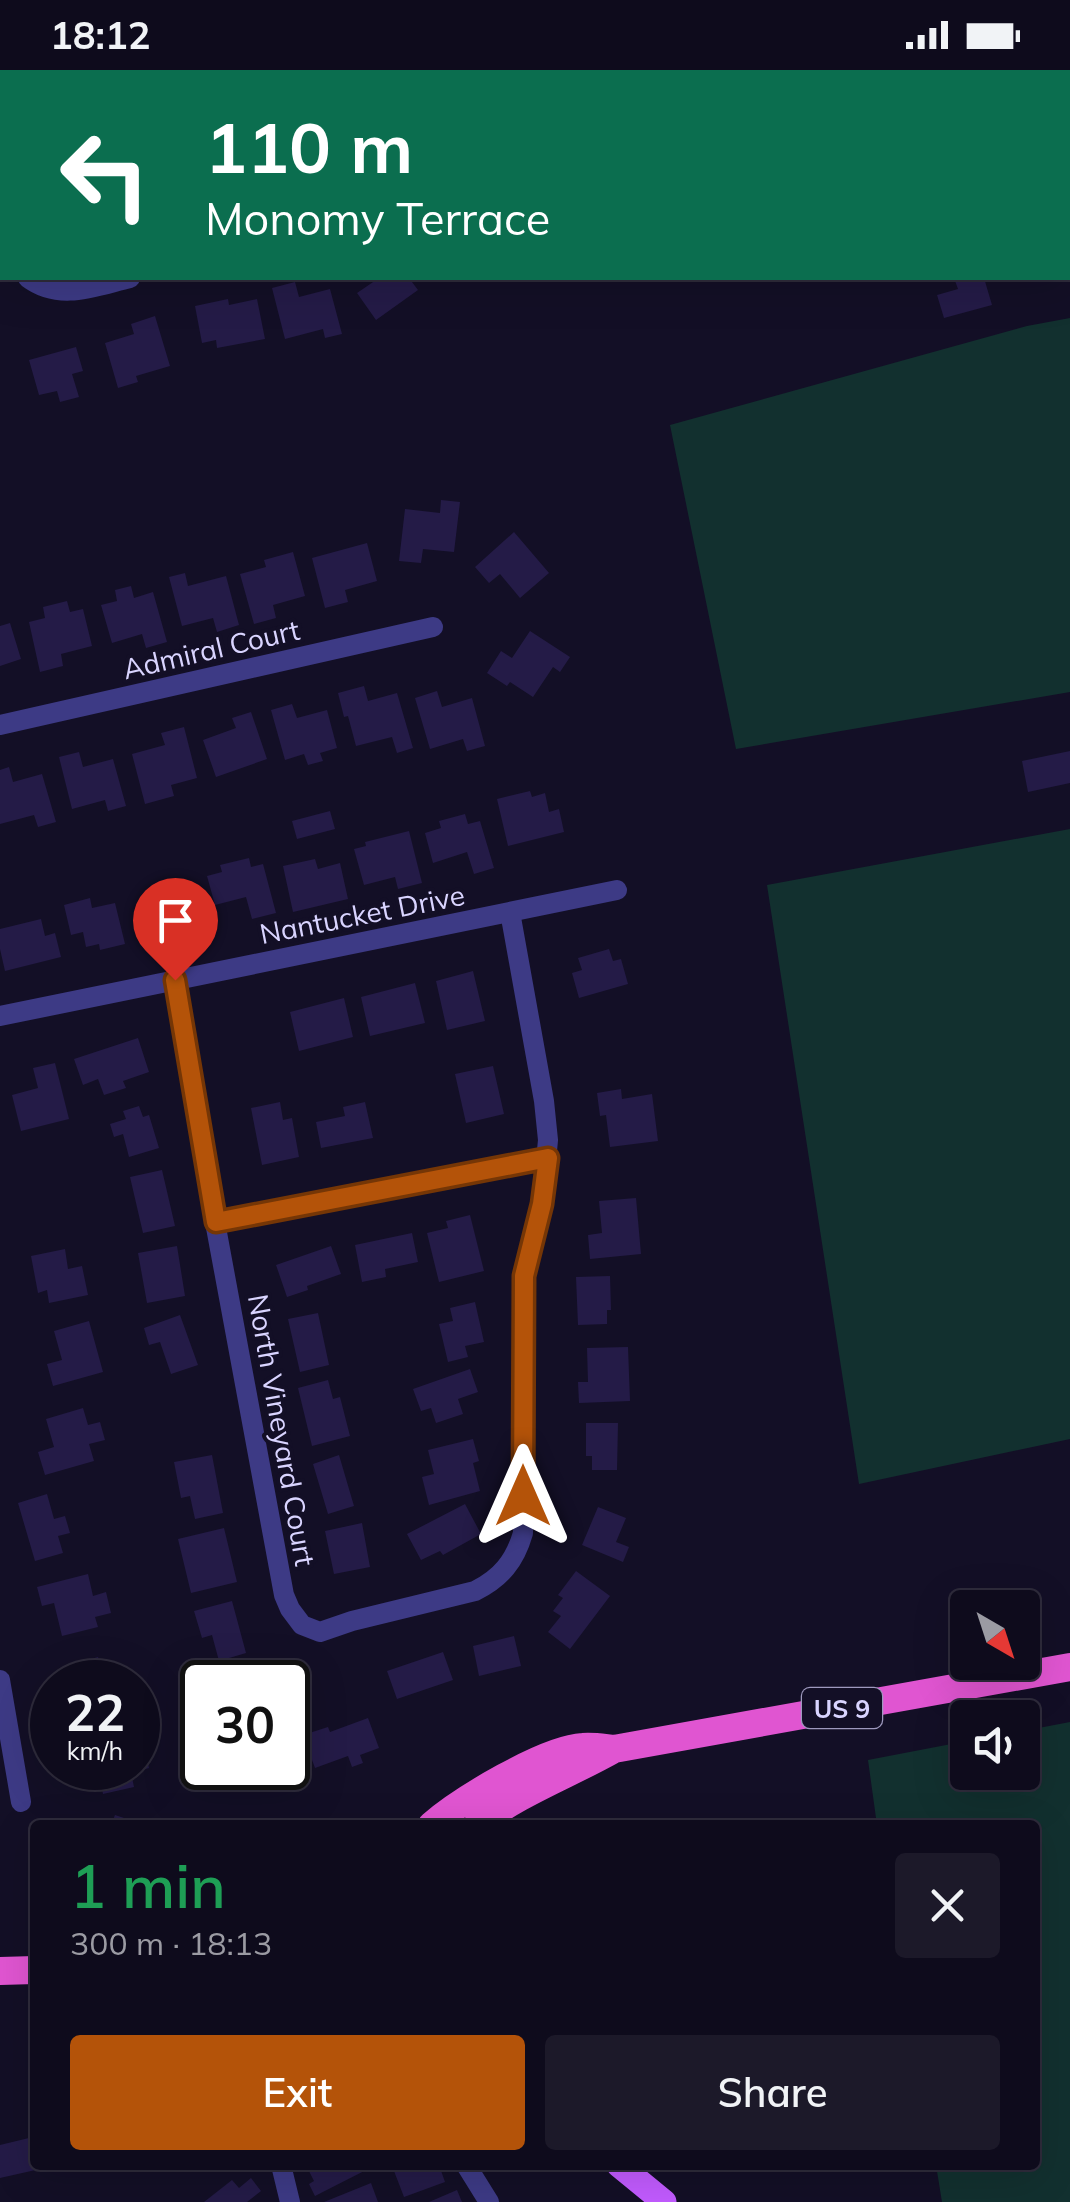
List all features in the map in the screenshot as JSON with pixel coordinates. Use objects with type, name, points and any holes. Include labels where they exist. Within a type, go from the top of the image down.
[{"type":"highway","name":"US 9","points":[[439,1820],[488,1786],[581,1746],[614,1749],[1070,1667]]},
{"type":"highway","name":"US 9","points":[[484,1820],[515,1798],[614,1749]]},
{"type":"highway","points":[[0,1971],[30,1970]]},
{"type":"main road","points":[[625,2170],[664,2202]]},
{"type":"street","points":[[31,280],[55,290],[74,292],[122,280]]},
{"type":"street","name":"Admiral Court","points":[[0,724],[433,626]]},
{"type":"street","name":"Nantucket Drive","points":[[0,1016],[617,890]]},
{"type":"street","points":[[320,1654],[320,1632],[475,1592],[492,1582],[517,1553],[523,1533],[524,1276],[542,1204],[548,1158],[544,1100],[510,912]]},
{"type":"street","name":"North Vineyard Court","points":[[175,980],[284,1596],[302,1625],[320,1632]]},
{"type":"street","points":[[216,1222],[548,1158]]},
{"type":"street","points":[[0,1680],[21,1802]]},
{"type":"street","points":[[282,2170],[290,2202]]},
{"type":"street","points":[[469,2170],[489,2202]]},
{"type":"green space","points":[[1070,318],[1070,692],[736,749],[670,425],[1027,326]]},
{"type":"green space","points":[[1070,829],[1070,1439],[859,1484],[767,885]]},
{"type":"green space","points":[[1070,1722],[1070,2202],[942,2202],[937,2170],[1040,2170],[1040,1820],[876,1820],[868,1760],[950,1744],[950,1790],[1040,1790],[1040,1728]]},
{"type":"building","points":[[376,280],[410,280],[418,290],[376,320],[357,293]]},
{"type":"building","points":[[955,280],[985,280],[992,305],[944,318],[937,295],[958,289]]},
{"type":"building","points":[[295,282],[299,297],[330,289],[342,334],[325,338],[323,329],[285,339],[272,288]]},
{"type":"building","points":[[228,299],[229,305],[257,299],[265,339],[217,348],[216,340],[202,343],[195,306]]},
{"type":"building","points":[[155,316],[170,366],[136,376],[138,382],[118,388],[105,343],[134,334],[131,324]]},
{"type":"building","points":[[76,347],[83,371],[72,374],[79,397],[60,402],[57,391],[39,395],[29,360]]},
{"type":"building","points":[[441,500],[460,502],[454,552],[423,549],[421,563],[399,561],[405,509],[440,513]]},
{"type":"building","points":[[514,532],[549,573],[520,598],[500,574],[489,583],[475,567]]},
{"type":"building","points":[[367,543],[377,581],[345,590],[348,602],[325,608],[312,558]]},
{"type":"building","points":[[293,552],[305,596],[273,605],[276,618],[254,624],[240,574],[266,567],[264,560]]},
{"type":"building","points":[[185,573],[188,586],[226,576],[239,625],[217,632],[213,618],[182,626],[169,577]]},
{"type":"building","points":[[131,586],[134,598],[153,592],[167,642],[146,648],[142,634],[112,643],[101,605],[117,601],[115,590]]},
{"type":"building","points":[[67,601],[70,612],[83,609],[92,646],[61,654],[63,666],[40,672],[29,622],[45,618],[43,607]]},
{"type":"building","points":[[10,623],[21,659],[0,666],[0,626]]},
{"type":"building","points":[[530,631],[570,657],[560,672],[553,667],[533,697],[487,673],[501,651],[512,658]]},
{"type":"building","points":[[364,686],[368,701],[397,693],[413,748],[397,753],[392,737],[356,746],[338,693]]},
{"type":"building","points":[[437,691],[442,707],[472,698],[485,746],[467,751],[463,739],[430,749],[415,698]]},
{"type":"building","points":[[292,704],[297,718],[327,710],[337,748],[320,753],[323,761],[308,765],[304,754],[285,760],[271,710]]},
{"type":"building","points":[[251,712],[267,759],[216,777],[203,740],[236,728],[232,718]]},
{"type":"building","points":[[184,727],[197,778],[171,785],[174,796],[145,804],[132,754],[165,745],[161,733]]},
{"type":"building","points":[[1070,751],[1070,783],[1028,792],[1022,761]]},
{"type":"building","points":[[79,752],[83,767],[113,759],[126,806],[108,811],[105,800],[72,809],[59,757]]},
{"type":"building","points":[[9,767],[13,782],[42,774],[56,822],[38,827],[34,815],[0,824],[0,770]]},
{"type":"building","points":[[530,791],[532,797],[545,793],[549,812],[559,809],[564,832],[508,846],[497,799]]},
{"type":"building","points":[[330,811],[335,829],[297,839],[292,821]]},
{"type":"building","points":[[465,814],[468,824],[480,821],[494,868],[474,874],[467,852],[433,863],[425,833],[441,828],[439,821]]},
{"type":"building","points":[[409,831],[422,883],[398,889],[395,877],[364,885],[354,849],[366,846],[365,842]]},
{"type":"building","points":[[249,858],[251,867],[263,864],[276,913],[252,919],[246,897],[215,905],[207,876],[222,872],[220,865]]},
{"type":"building","points":[[315,859],[318,869],[340,863],[348,899],[293,912],[283,866]]},
{"type":"building","points":[[170,882],[173,895],[190,891],[194,908],[204,906],[209,927],[151,941],[142,901],[154,898],[151,886]]},
{"type":"building","points":[[90,898],[92,908],[115,903],[125,944],[100,950],[99,944],[86,947],[83,932],[71,935],[64,905]]},
{"type":"building","points":[[41,919],[45,936],[55,933],[61,957],[5,971],[0,929]]},
{"type":"building","points":[[609,949],[613,961],[621,959],[628,984],[579,998],[572,973],[582,970],[578,958]]},
{"type":"building","points":[[473,971],[485,1021],[447,1030],[436,981]]},
{"type":"building","points":[[415,983],[425,1023],[370,1036],[361,997]]},
{"type":"building","points":[[344,998],[353,1037],[299,1051],[290,1012]]},
{"type":"building","points":[[138,1038],[149,1072],[123,1081],[126,1088],[104,1095],[98,1079],[83,1085],[74,1059]]},
{"type":"building","points":[[55,1063],[69,1119],[21,1131],[12,1095],[38,1088],[33,1068]]},
{"type":"building","points":[[493,1066],[504,1114],[466,1123],[455,1074]]},
{"type":"building","points":[[621,1089],[622,1099],[652,1094],[658,1141],[610,1147],[606,1115],[600,1116],[597,1093]]},
{"type":"building","points":[[280,1102],[283,1120],[292,1118],[299,1157],[262,1165],[251,1108]]},
{"type":"building","points":[[365,1102],[373,1138],[321,1148],[316,1122],[345,1116],[343,1107]]},
{"type":"building","points":[[139,1106],[143,1117],[149,1115],[159,1148],[129,1157],[123,1134],[114,1137],[110,1124],[126,1119],[123,1111]]},
{"type":"building","points":[[162,1170],[175,1226],[143,1233],[130,1177]]},
{"type":"building","points":[[636,1198],[641,1254],[590,1259],[588,1235],[602,1233],[599,1201]]},
{"type":"building","points":[[470,1215],[484,1271],[439,1282],[427,1233],[448,1228],[446,1221]]},
{"type":"building","points":[[412,1233],[418,1262],[385,1269],[386,1277],[362,1282],[355,1245]]},
{"type":"building","points":[[177,1246],[185,1296],[147,1303],[138,1253]]},
{"type":"building","points":[[331,1246],[341,1274],[287,1297],[276,1265]]},
{"type":"building","points":[[65,1249],[68,1269],[82,1266],[88,1295],[49,1303],[47,1290],[38,1293],[31,1256]]},
{"type":"building","points":[[610,1276],[611,1310],[607,1310],[607,1324],[578,1325],[576,1277]]},
{"type":"building","points":[[475,1302],[484,1342],[465,1346],[468,1357],[448,1362],[439,1324],[453,1321],[450,1308]]},
{"type":"building","points":[[318,1313],[329,1365],[300,1372],[288,1319]]},
{"type":"building","points":[[180,1315],[198,1365],[171,1374],[160,1342],[149,1345],[144,1328]]},
{"type":"building","points":[[89,1321],[103,1372],[53,1386],[47,1364],[62,1360],[54,1331]]},
{"type":"building","points":[[628,1347],[630,1401],[579,1403],[578,1382],[588,1382],[587,1348]]},
{"type":"building","points":[[470,1369],[478,1392],[458,1399],[463,1414],[436,1423],[431,1408],[421,1411],[413,1389]]},
{"type":"building","points":[[328,1380],[333,1399],[340,1397],[350,1436],[312,1446],[298,1388]]},
{"type":"building","points":[[83,1408],[88,1425],[100,1422],[105,1440],[89,1444],[94,1461],[45,1475],[38,1452],[54,1447],[46,1419]]},
{"type":"building","points":[[586,1423],[618,1423],[617,1470],[592,1470],[592,1456],[586,1456]]},
{"type":"building","points":[[473,1439],[479,1461],[473,1463],[480,1491],[429,1505],[422,1477],[434,1474],[428,1450]]},
{"type":"building","points":[[212,1455],[223,1513],[195,1519],[190,1496],[181,1498],[174,1462]]},
{"type":"building","points":[[339,1455],[354,1506],[328,1514],[313,1464]]},
{"type":"building","points":[[47,1494],[54,1519],[65,1516],[70,1533],[58,1536],[63,1553],[35,1561],[18,1503]]},
{"type":"building","points":[[465,1504],[481,1534],[443,1555],[440,1551],[421,1560],[407,1534]]},
{"type":"building","points":[[598,1507],[626,1518],[616,1542],[629,1547],[623,1562],[582,1545]]},
{"type":"building","points":[[362,1523],[370,1567],[334,1574],[325,1531]]},
{"type":"building","points":[[224,1528],[237,1582],[191,1593],[178,1539]]},
{"type":"building","points":[[576,1571],[610,1596],[570,1649],[548,1632],[561,1616],[553,1611],[563,1598],[558,1595]]},
{"type":"building","points":[[88,1574],[93,1596],[106,1592],[111,1613],[95,1617],[98,1627],[62,1636],[54,1603],[42,1606],[37,1587]]},
{"type":"building","points":[[232,1601],[246,1653],[219,1660],[212,1635],[202,1638],[194,1611]]},
{"type":"building","points":[[514,1636],[521,1666],[479,1676],[473,1646]]},
{"type":"building","points":[[443,1652],[453,1680],[397,1699],[387,1671]]},
{"type":"building","points":[[368,1718],[379,1748],[360,1755],[363,1763],[352,1767],[348,1756],[315,1768],[310,1754],[310,1733],[328,1727],[330,1732]]},
{"type":"building","points":[[30,2138],[30,2170],[36,2170],[0,2178],[0,2145]]},
{"type":"building","points":[[366,2170],[315,2196],[309,2184],[314,2181],[309,2171]]},
{"type":"building","points":[[441,2170],[445,2182],[404,2197],[394,2171]]},
{"type":"building","points":[[251,2178],[261,2191],[247,2202],[204,2202],[232,2180],[239,2188]]},
{"type":"building","points":[[371,2183],[378,2202],[324,2202]]},
{"type":"building","points":[[457,2190],[462,2202],[429,2202]]},
{"type":"route","points":[[175,980],[216,1222],[548,1158],[542,1204],[524,1276],[523,1496]]}]
